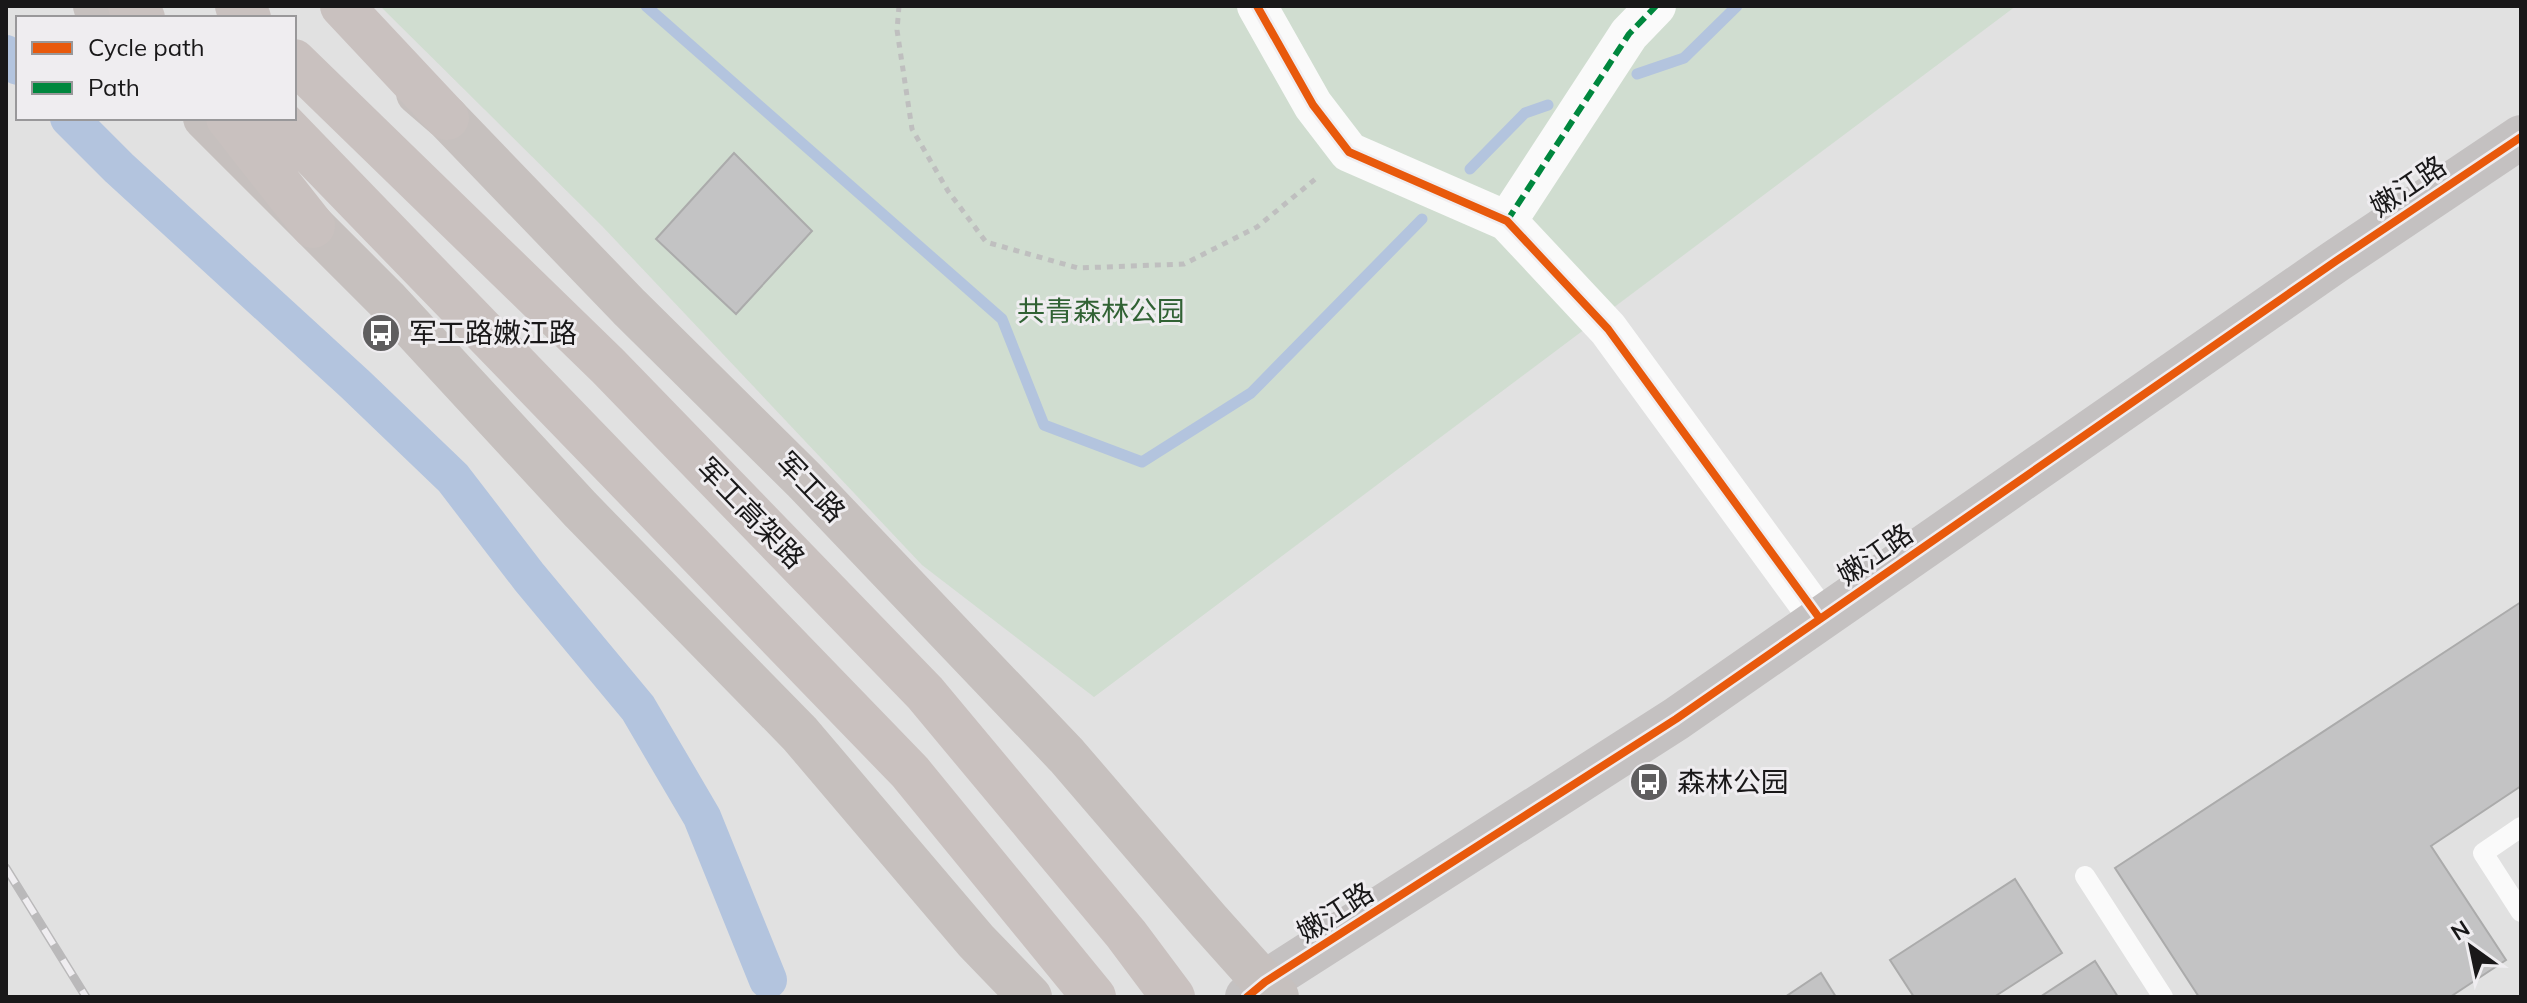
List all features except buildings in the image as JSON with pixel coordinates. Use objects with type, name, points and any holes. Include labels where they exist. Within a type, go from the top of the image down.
[{"type":"highway","points":[[342,6],[447,118]]},
{"type":"highway","name":"军工高架路","points":[[296,63],[608,366],[925,693],[1126,934],[1173,997]]},
{"type":"highway","points":[[230,120],[313,226]]},
{"type":"highway","points":[[279,120],[910,772],[1094,997]]},
{"type":"main road","name":"军工路","points":[[315,6],[447,118],[629,307],[804,480],[1056,744],[1208,920],[1263,992]]},
{"type":"main road","points":[[207,120],[386,299],[580,509],[800,734],[976,941],[1030,997]]},
{"type":"street","points":[[1257,6],[1313,105],[1349,152],[1507,221],[1608,329],[1820,619]]},
{"type":"street","points":[[1507,221],[1629,34],[1656,6]]},
{"type":"street","name":"嫩江路","points":[[1263,992],[1628,751],[2336,261],[2521,137]]},
{"type":"lane","points":[[2521,827],[2483,853],[2521,912]]},
{"type":"lane","points":[[2085,876],[2163,997]]},
{"type":"path","points":[[899,6],[897,30],[912,129],[948,191],[986,242],[1078,268],[1184,264],[1257,227],[1349,152]]},
{"type":"green space","name":"共青森林公园","points":[[380,6],[2016,6],[1094,697],[922,565],[602,226]]},
{"type":"waterway","points":[[646,6],[1002,319],[1044,425],[1142,462],[1251,393],[1422,219]]},
{"type":"waterway","points":[[1637,74],[1684,58],[1737,6]]},
{"type":"waterway","points":[[6,54],[16,64]]},
{"type":"waterway","points":[[1470,169],[1525,113],[1548,105]]},
{"type":"waterway","points":[[71,120],[453,478],[529,577],[638,708],[702,817],[768,980]]},
{"type":"railway","points":[[6,868],[86,997]]},
{"type":"marked path","points":[[1507,221],[1629,34],[1656,6]]},
{"type":"cycle path","points":[[1257,6],[1313,105],[1349,152],[1507,221],[1608,329],[1820,619]]},
{"type":"cycle path","points":[[1247,997],[1265,982],[1676,719],[2336,261],[2521,137]]},
{"type":"place","name":"军工路嫩江路","points":[[381,333]]},
{"type":"place","name":"森林公园","points":[[1649,782]]}]
